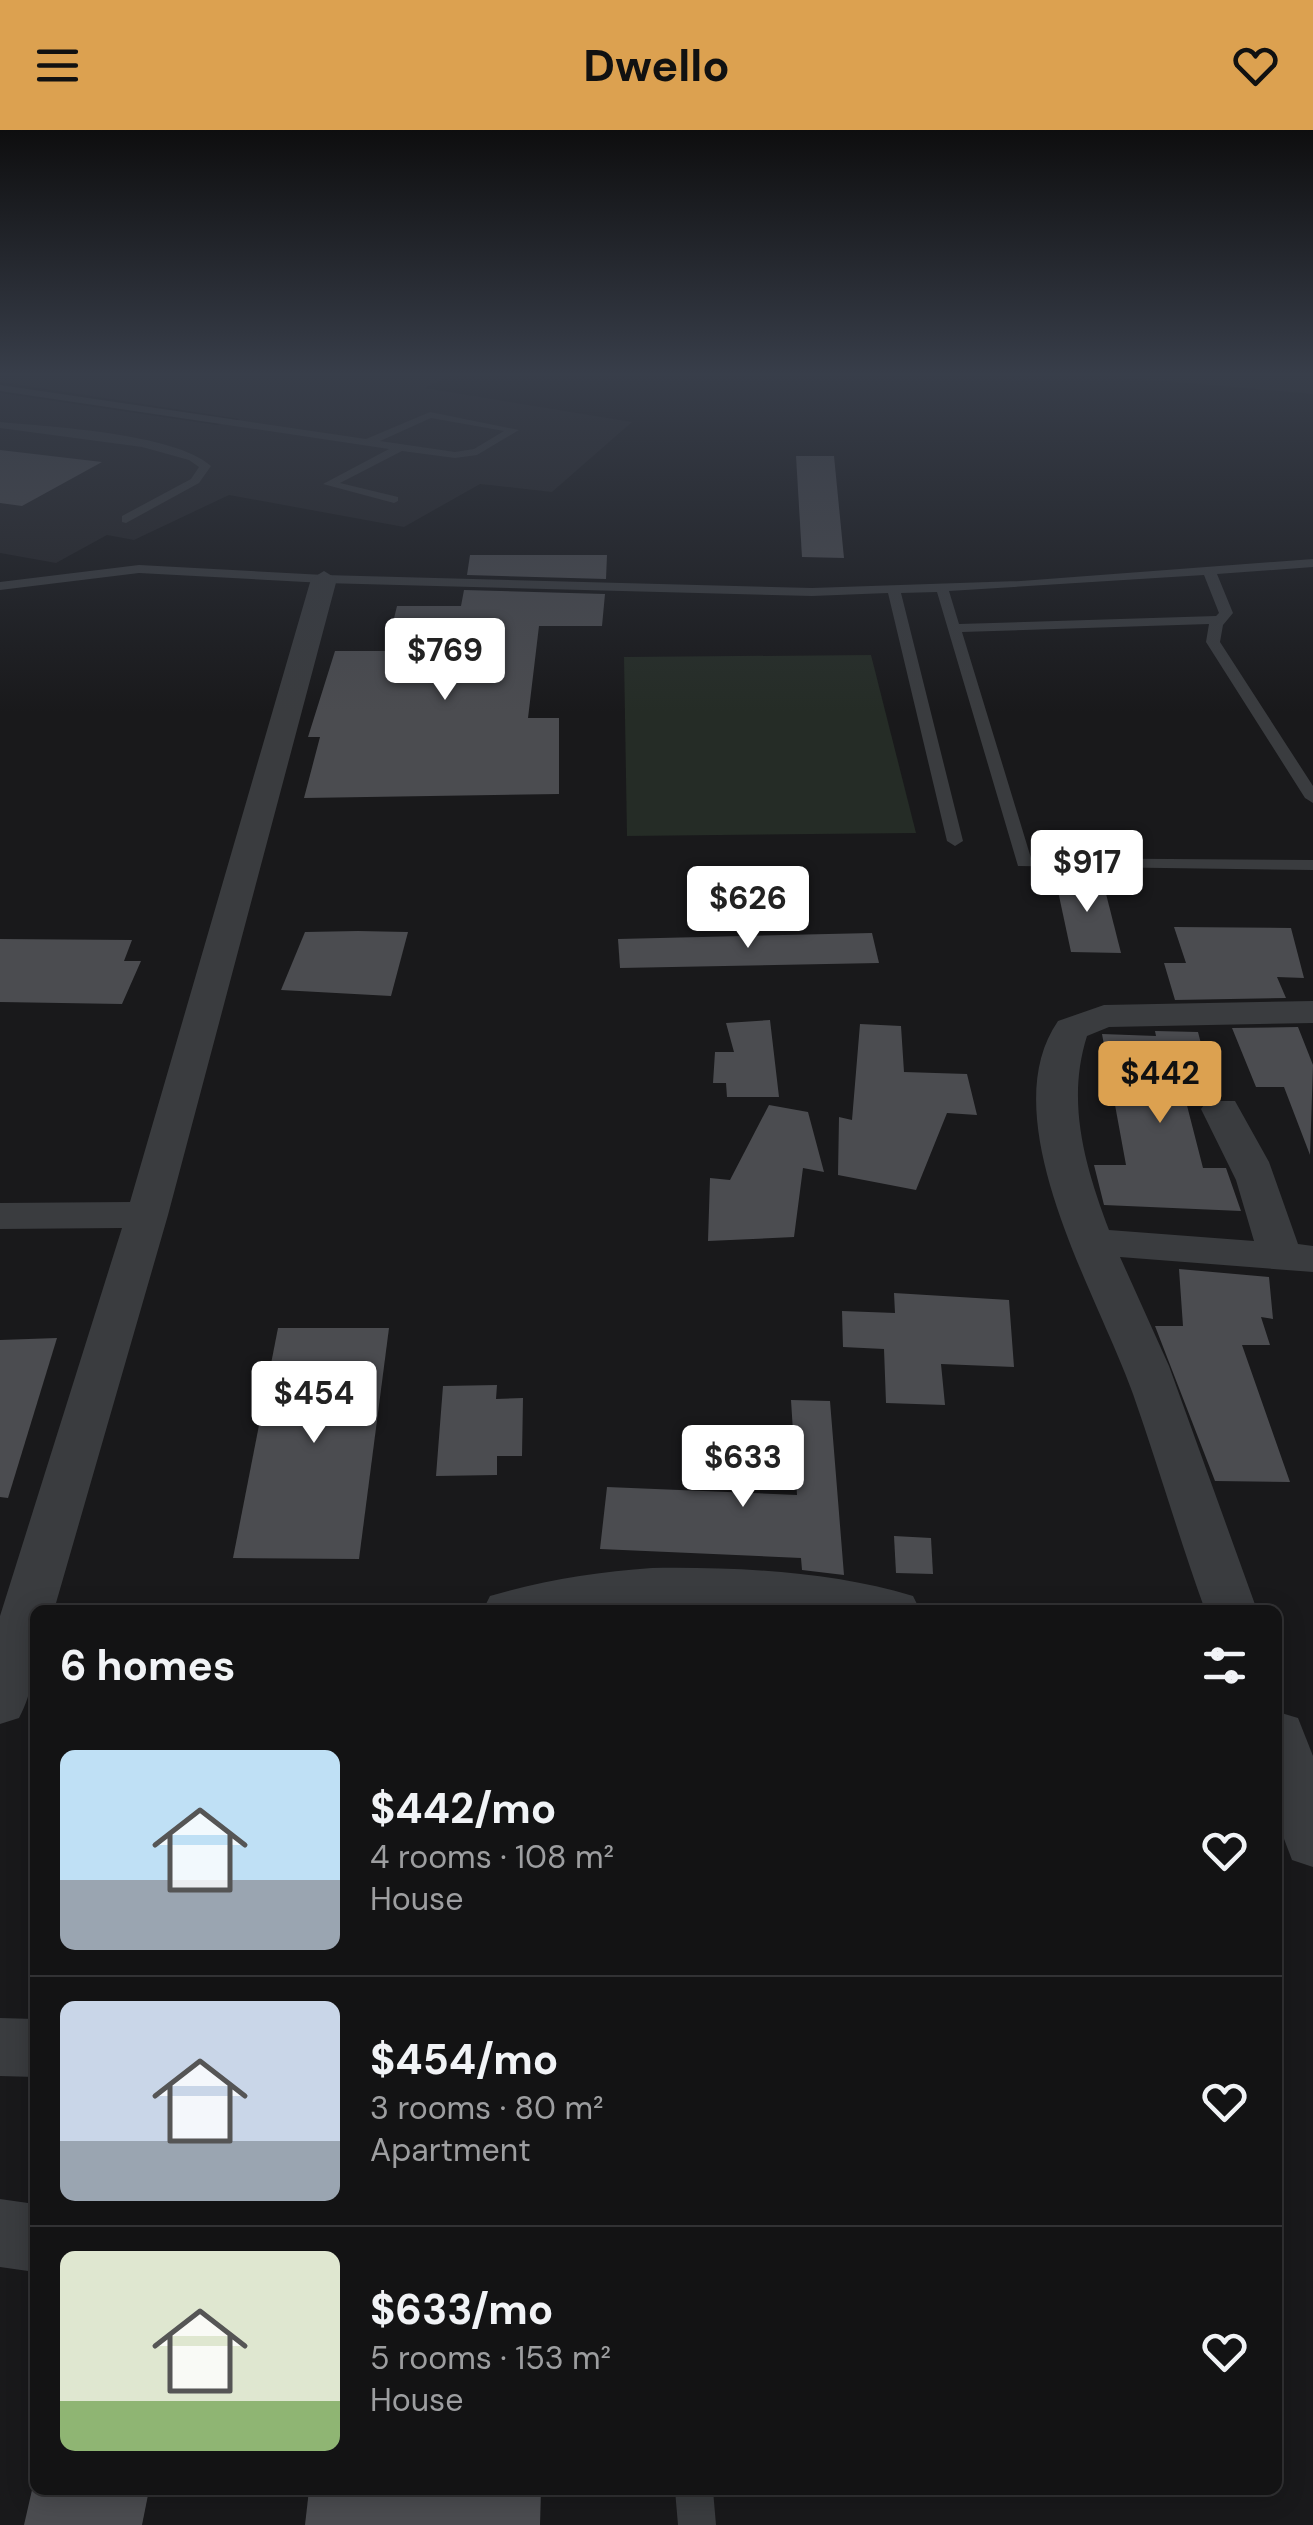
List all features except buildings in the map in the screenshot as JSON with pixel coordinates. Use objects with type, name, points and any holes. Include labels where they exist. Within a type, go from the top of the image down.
[{"type":"street","points":[[38,1605],[324,579]]},
{"type":"street","points":[[1228,1605],[1146,1366],[1089,1241],[1056,1100],[1055,1065],[1071,1029],[1104,1016],[1313,1012]]},
{"type":"street","points":[[1220,1109],[1247,1152],[1296,1258]]},
{"type":"street","points":[[0,1216],[147,1215]]},
{"type":"street","points":[[1089,1241],[1296,1258]]},
{"type":"street","points":[[526,1605],[633,1586],[827,1596],[870,1605]]},
{"type":"street","points":[[14,1691],[30,1634]]},
{"type":"street","points":[[1282,1746],[1313,1843]]},
{"type":"street","points":[[0,2047],[30,2048]]},
{"type":"street","points":[[0,2232],[30,2237]]},
{"type":"lane","points":[[126,519],[181,489]]},
{"type":"lane","points":[[348,489],[394,500]]},
{"type":"lane","points":[[0,589],[97,578],[196,573],[894,590],[1209,572],[1313,562]]},
{"type":"lane","points":[[1209,572],[1226,613],[1213,642],[1313,798]]},
{"type":"lane","points":[[942,588],[1024,863],[1313,866]]},
{"type":"lane","points":[[894,590],[955,841]]},
{"type":"lane","points":[[954,628],[1220,620]]},
{"type":"lane","points":[[694,2495],[696,2525]]},
{"type":"shaded area","points":[[0,489],[472,489],[404,527],[229,495],[134,540],[107,535],[56,563],[0,553]]},
{"type":"shaded area","points":[[871,655],[916,833],[627,836],[624,657]]}]
